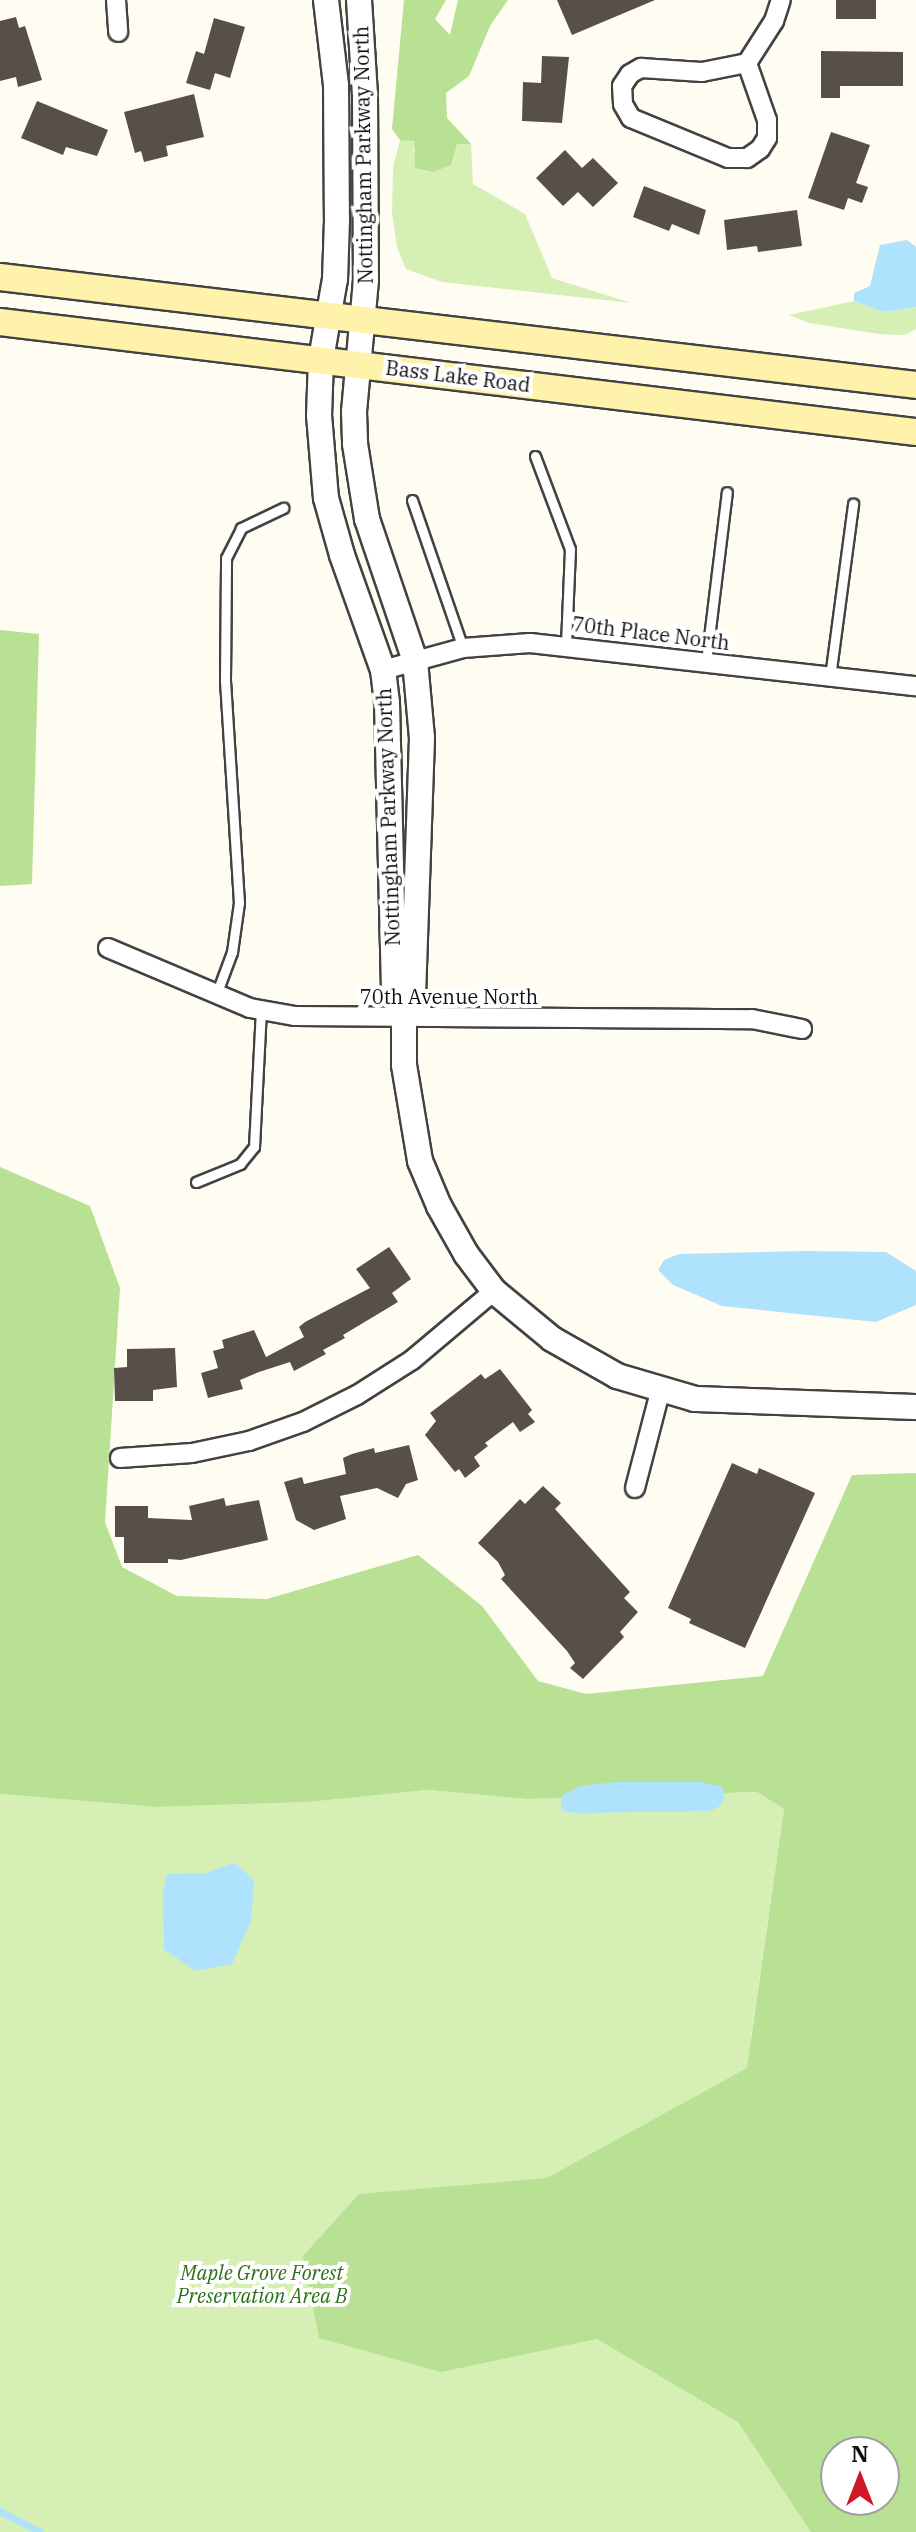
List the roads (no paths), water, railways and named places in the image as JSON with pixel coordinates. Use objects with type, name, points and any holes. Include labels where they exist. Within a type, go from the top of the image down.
[{"type":"main road","points":[[0,277],[916,385]]},
{"type":"main road","name":"Bass Lake Road","points":[[0,322],[916,432]]},
{"type":"street","points":[[116,0],[118,32]]},
{"type":"street","name":"Nottingham Parkway North","points":[[326,0],[336,85],[336,249],[321,359],[319,415],[326,498],[342,555],[383,670],[387,703],[394,991],[404,1019],[409,1110],[420,1161],[439,1206],[466,1254],[494,1291],[552,1339],[582,1358],[660,1392],[695,1399],[743,1403],[866,1402],[916,1407]]},
{"type":"street","name":"Nottingham Parkway North","points":[[359,0],[365,95],[364,318],[354,412],[358,477],[367,519],[415,661],[421,770],[413,991],[404,1019]]},
{"type":"street","points":[[747,63],[767,120],[767,138],[760,149],[747,158],[728,158],[631,118],[623,104],[622,86],[630,74],[641,68],[702,72],[747,63],[774,21],[781,0]]},
{"type":"street","name":"70th Place North","points":[[383,670],[463,648],[530,643],[916,686]]},
{"type":"street","name":"70th Avenue North","points":[[108,948],[216,995],[261,1011],[295,1016],[752,1019],[802,1029]]},
{"type":"street","points":[[120,1458],[192,1453],[249,1441],[303,1422],[357,1395],[412,1360],[494,1291]]},
{"type":"street","points":[[635,1488],[660,1392]]},
{"type":"lane","points":[[535,456],[570,549],[566,645]]},
{"type":"lane","points":[[706,662],[727,492]]},
{"type":"lane","points":[[412,500],[463,648]]},
{"type":"lane","points":[[830,677],[853,504]]},
{"type":"lane","points":[[216,995],[232,952],[239,903],[225,680],[226,558],[241,528],[283,508]]},
{"type":"lane","points":[[196,1182],[240,1164],[254,1147],[261,1011]]},
{"type":"water","points":[[907,240],[916,247],[916,307],[883,312],[854,301],[854,293],[870,286],[880,245]]},
{"type":"water","points":[[886,1252],[916,1271],[916,1305],[876,1322],[722,1306],[673,1285],[658,1270],[664,1260],[679,1254]]},
{"type":"water","points":[[615,1782],[702,1782],[722,1787],[725,1797],[720,1806],[710,1811],[563,1811],[562,1796],[580,1786]]},
{"type":"water","points":[[235,1863],[254,1880],[251,1921],[232,1964],[195,1971],[164,1949],[163,1892],[167,1874],[204,1873]]},
{"type":"waterway","points":[[0,2511],[40,2532]]},
{"type":"park label","name":"Maple Grove Forest Preservation Area B","points":[[262,2284]]}]
